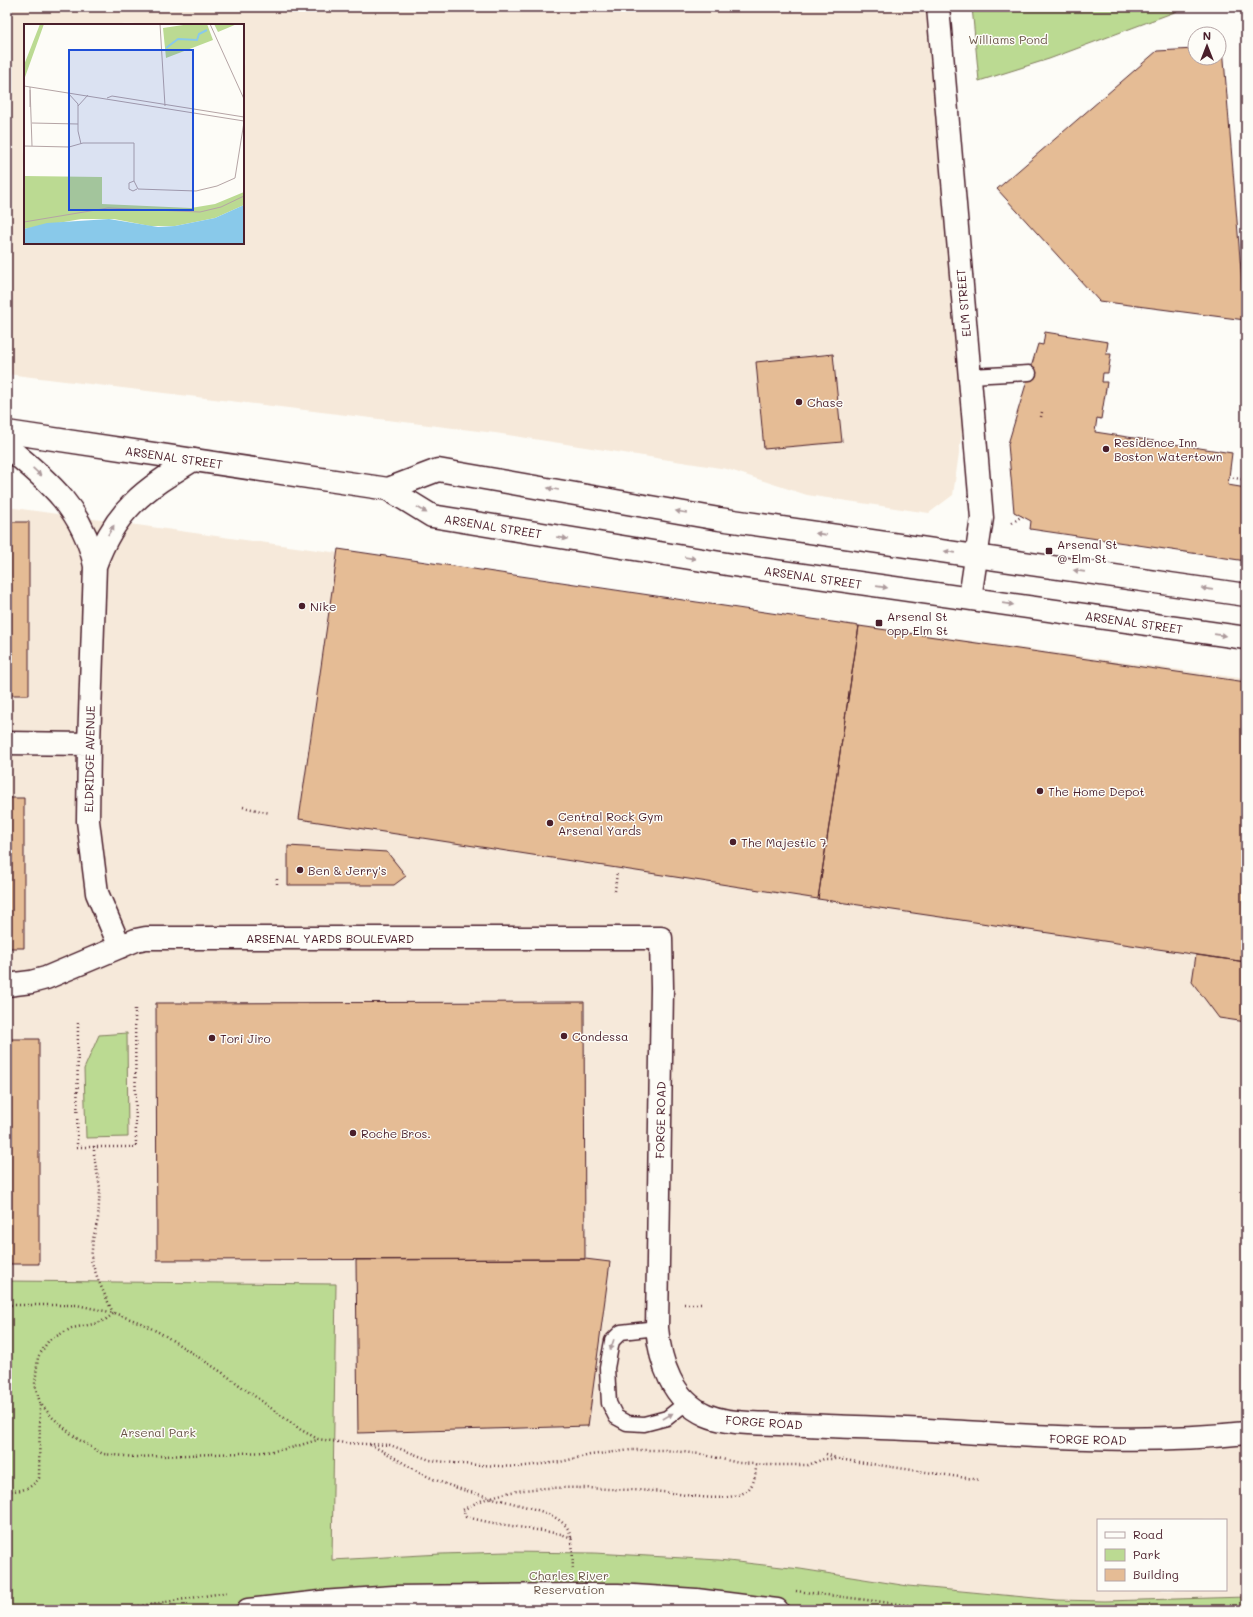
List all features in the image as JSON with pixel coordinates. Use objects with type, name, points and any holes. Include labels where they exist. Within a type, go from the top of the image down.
[{"type":"street","name":"ELM STREET","points":[[938,7],[982,518],[975,556],[970,598]]},
{"type":"street","name":"ARSENAL STREET","points":[[7,432],[388,489],[432,516],[733,565],[1246,638]]},
{"type":"street","name":"ELDRIDGE AVENUE","points":[[7,447],[44,479],[68,505],[80,522],[92,550],[95,566],[88,821],[97,893],[120,947]]},
{"type":"street","name":"ELDRIDGE AVENUE","points":[[95,566],[109,532],[122,514],[150,488],[193,460]]},
{"type":"street","name":"ARSENAL STREET","points":[[388,489],[438,470],[719,519],[1246,595]]},
{"type":"street","points":[[7,743],[89,744]]},
{"type":"street","name":"ARSENAL YARDS BOULEVARD","points":[[7,985],[46,978],[136,940],[157,937],[661,938]]},
{"type":"street","name":"FORGE ROAD","points":[[661,938],[662,988],[657,1328],[660,1352],[668,1376],[679,1394],[687,1402],[706,1415],[732,1422],[749,1423],[912,1429],[1035,1437],[1118,1440],[1192,1438],[1246,1433]]},
{"type":"street","points":[[248,1610],[321,1602],[394,1597],[574,1595],[618,1595],[688,1600],[777,1610]]},
{"type":"lane","points":[[970,376],[1029,373]]},
{"type":"lane","points":[[657,1328],[621,1332],[612,1341],[607,1368],[609,1403],[616,1417],[627,1422],[644,1424],[667,1418],[687,1402]]},
{"type":"path","points":[[1041,417],[1042,412]]},
{"type":"path","points":[[1229,477],[1246,480]]},
{"type":"path","points":[[1012,523],[1022,516]]},
{"type":"path","points":[[243,807],[270,813]]},
{"type":"path","points":[[615,891],[617,872]]},
{"type":"path","points":[[277,884],[278,877]]},
{"type":"path","points":[[78,1023],[77,1147],[136,1147],[135,1009]]},
{"type":"path","points":[[94,1146],[94,1157],[100,1187],[98,1220],[93,1239],[91,1260],[99,1282],[114,1313]]},
{"type":"path","points":[[679,1304],[703,1304]]},
{"type":"path","points":[[7,1305],[77,1305],[114,1313],[141,1323],[164,1335],[222,1373],[301,1430],[318,1439],[390,1445],[430,1460],[462,1464],[517,1467],[560,1462],[590,1455],[631,1450],[665,1450],[700,1454],[739,1463],[756,1464],[808,1466],[824,1459],[838,1459],[980,1480]]},
{"type":"path","points":[[7,1491],[22,1491],[34,1485],[39,1478],[40,1403],[35,1384],[38,1357],[49,1340],[72,1328],[94,1324],[105,1320],[114,1313]]},
{"type":"path","points":[[40,1403],[52,1417],[76,1438],[103,1454],[135,1457],[267,1452],[291,1448],[318,1439]]},
{"type":"path","points":[[368,1444],[387,1452],[424,1474],[470,1493],[534,1509],[554,1517],[566,1526],[572,1538],[573,1575]]},
{"type":"path","points":[[572,1538],[561,1534],[466,1517],[463,1510],[470,1506],[519,1491],[567,1487],[657,1491],[716,1498],[738,1495],[750,1488],[756,1478],[756,1464]]},
{"type":"shaded area","points":[[7,7],[938,7],[970,376],[953,495],[929,513],[807,495],[727,469],[495,433],[7,374]]},
{"type":"shaded area","points":[[7,507],[1246,679],[1246,1597],[1105,1601],[1056,1600],[908,1586],[800,1569],[719,1560],[594,1553],[507,1552],[331,1560],[336,1284],[7,1281]]},
{"type":"green space","name":"Williams Pond","points":[[972,7],[1188,7],[1049,59],[979,81]]},
{"type":"green space","points":[[127,1033],[128,1137],[86,1138],[84,1069],[99,1035]]},
{"type":"green space","name":"Arsenal Park","points":[[7,1281],[336,1284],[332,1560],[507,1552],[594,1553],[719,1560],[800,1569],[908,1586],[1056,1600],[1105,1601],[1246,1597],[1246,1610],[7,1610]]},
{"type":"building","points":[[1187,49],[1187,66],[1225,66],[1245,320],[1099,301],[997,189],[1157,51]]},
{"type":"building","name":"Residence Inn Boston Watertown","points":[[1045,332],[1108,342],[1106,354],[1111,354],[1108,373],[1103,373],[1102,382],[1107,382],[1101,419],[1097,418],[1095,432],[1232,453],[1228,485],[1246,488],[1246,561],[1030,529],[1031,521],[1014,512],[1008,444],[1038,344],[1043,345]]},
{"type":"building","name":"Chase","points":[[833,354],[842,442],[764,449],[756,362]]},
{"type":"building","points":[[7,522],[29,522],[29,695],[7,695]]},
{"type":"building","points":[[338,549],[859,626],[818,899],[299,819]]},
{"type":"building","name":"The Home Depot","points":[[859,626],[1246,682],[1246,962],[818,899]]},
{"type":"building","points":[[7,798],[24,798],[24,948],[7,948]]},
{"type":"building","points":[[288,846],[387,852],[406,876],[394,885],[288,885]]},
{"type":"building","points":[[1196,955],[1246,962],[1246,1022],[1219,1018],[1192,982]]},
{"type":"building","points":[[584,1002],[585,1259],[157,1260],[156,1003]]},
{"type":"building","points":[[7,1039],[39,1039],[39,1264],[7,1264]]},
{"type":"building","points":[[585,1259],[610,1262],[588,1426],[358,1433],[356,1260]]},
{"type":"place","name":"Chase","points":[[799,402]]},
{"type":"place","name":"Residence Inn Boston Watertown","points":[[1106,449]]},
{"type":"place","name":"Arsenal St @ Elm St","points":[[1049,551]]},
{"type":"place","name":"Nike","points":[[302,606]]},
{"type":"place","name":"Arsenal St opp Elm St","points":[[879,623]]},
{"type":"place","name":"The Home Depot","points":[[1040,791]]},
{"type":"place","name":"Central Rock Gym Arsenal Yards","points":[[550,823]]},
{"type":"place","name":"The Majestic 7","points":[[733,842]]},
{"type":"place","name":"Ben & Jerry's","points":[[300,870]]},
{"type":"place","name":"Condessa","points":[[564,1036]]},
{"type":"place","name":"Tori Jiro","points":[[212,1038]]},
{"type":"place","name":"Roche Bros.","points":[[353,1133]]},
{"type":"park label","name":"Charles River Reservation","points":[[569,1582]]}]
